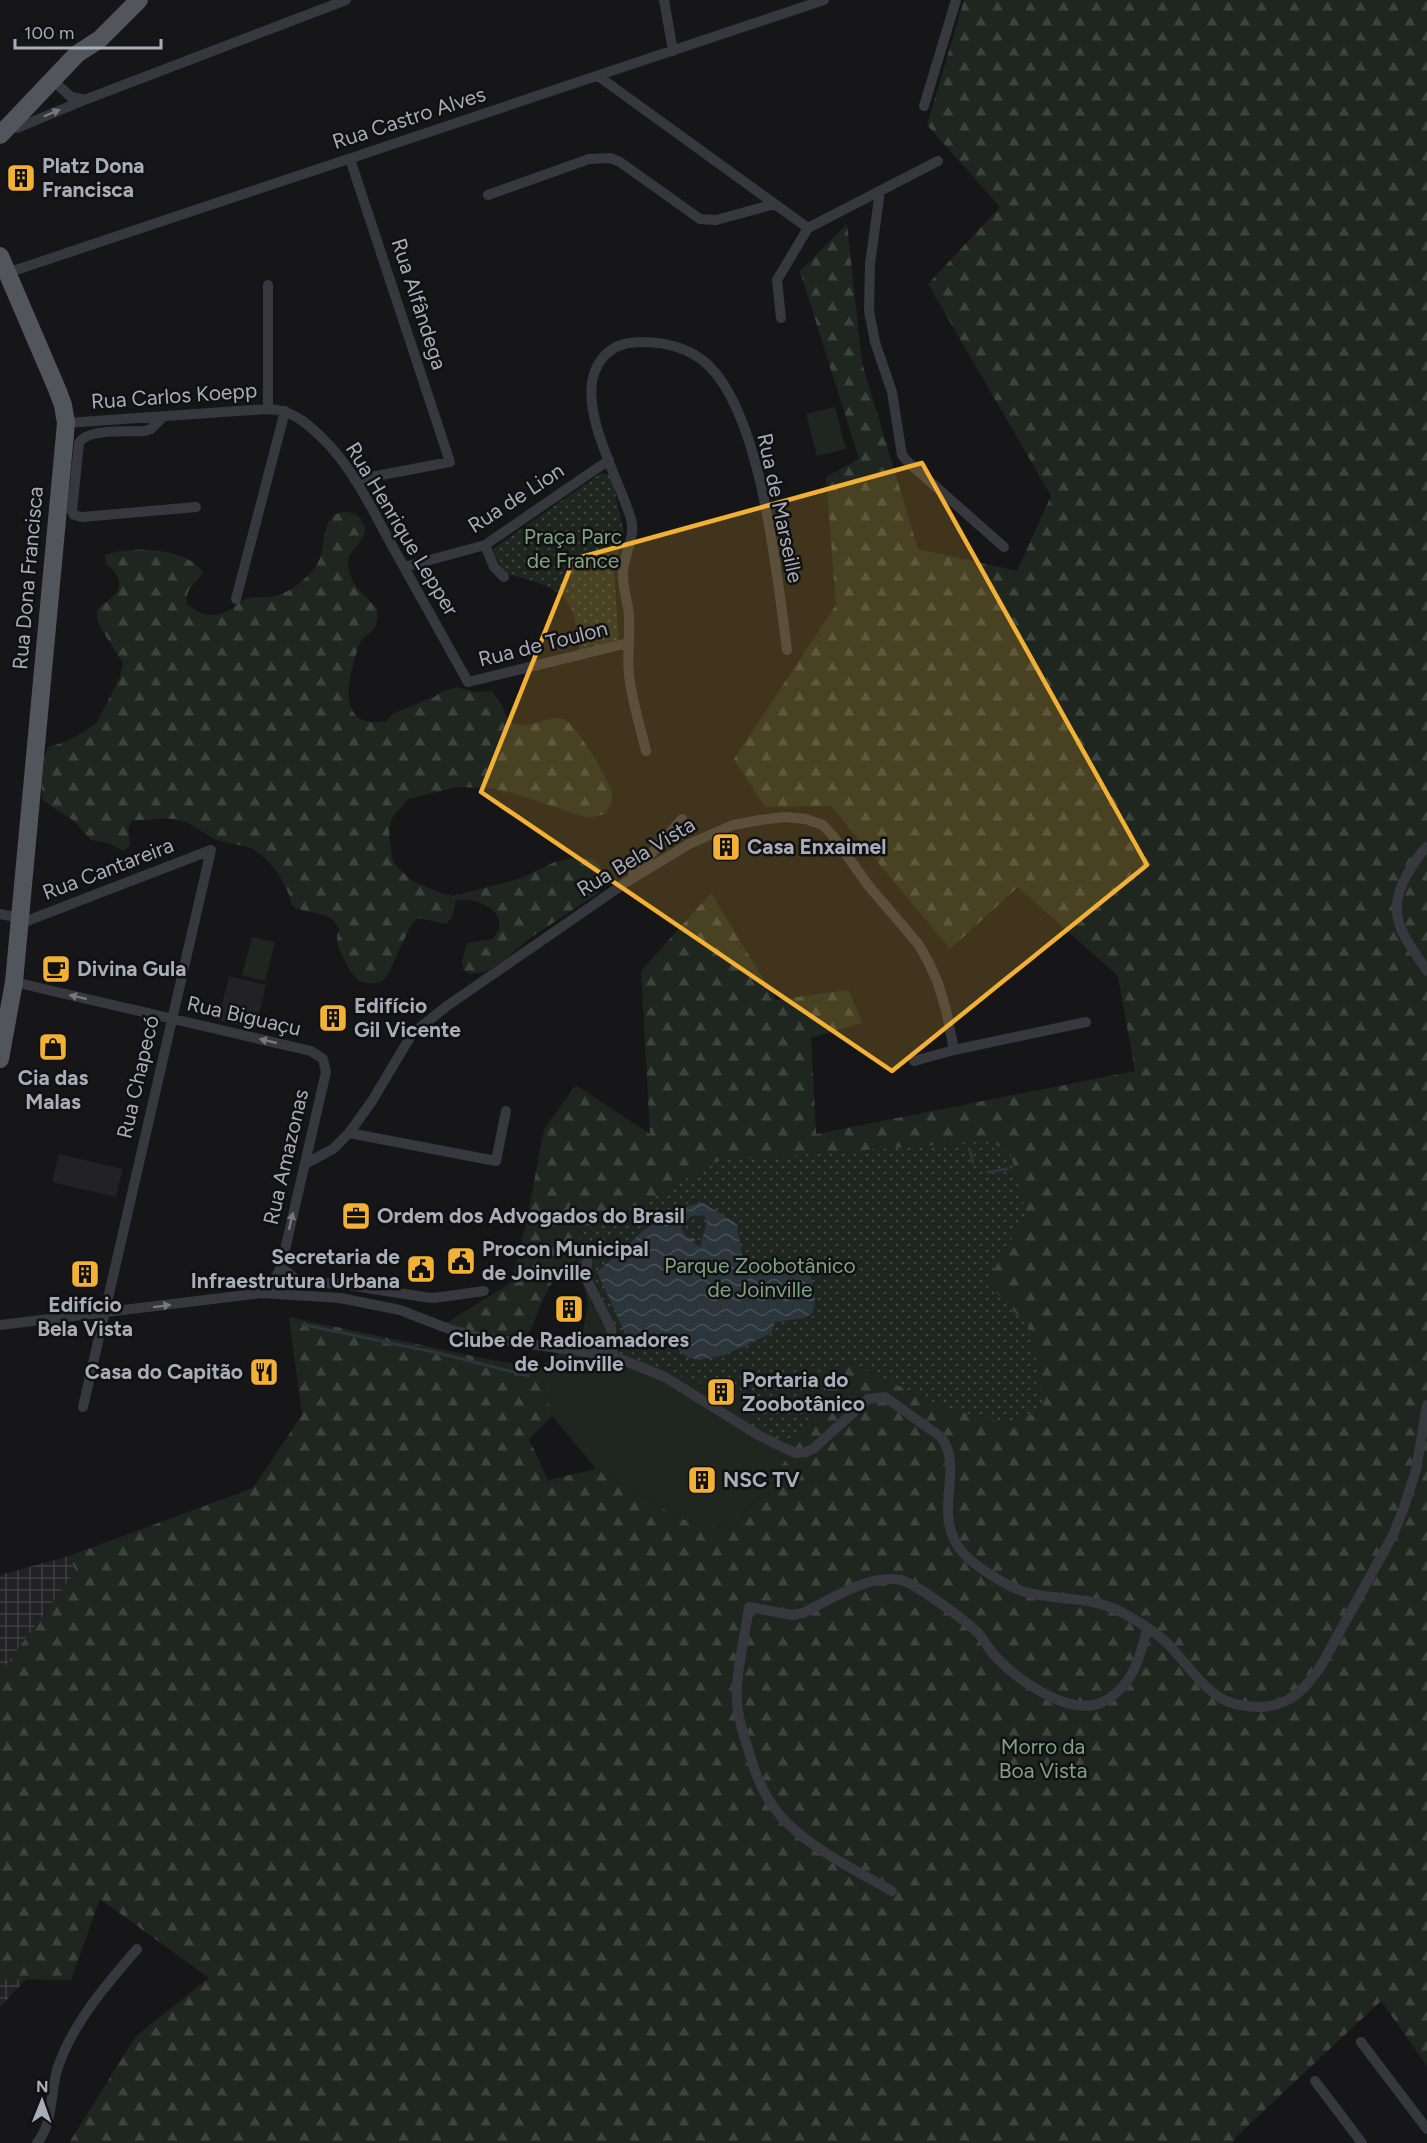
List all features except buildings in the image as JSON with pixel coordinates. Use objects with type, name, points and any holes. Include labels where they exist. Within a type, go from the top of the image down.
[{"type":"main road","points":[[5,136],[56,83],[88,55],[99,39],[139,0]]},
{"type":"main road","name":"Rua Dona Francisca","points":[[0,256],[57,389],[66,423],[14,982],[0,1059]]},
{"type":"street","points":[[5,136],[87,99],[346,0]]},
{"type":"street","points":[[664,0],[673,51]]},
{"type":"street","name":"Rua Castro Alves","points":[[7,273],[824,0]]},
{"type":"street","points":[[924,106],[956,0]]},
{"type":"street","points":[[598,76],[808,228]]},
{"type":"street","points":[[56,83],[71,97],[87,99]]},
{"type":"street","points":[[488,195],[589,159],[602,158],[620,162],[700,219],[716,220],[775,204]]},
{"type":"street","name":"Rua Alfândega","points":[[350,159],[450,462],[355,480]]},
{"type":"street","points":[[781,318],[777,280],[808,228],[938,161]]},
{"type":"street","points":[[880,191],[870,264],[869,311],[875,342],[892,392],[902,455],[1004,547]]},
{"type":"street","points":[[268,285],[268,409]]},
{"type":"street","name":"Rua de Marseille","points":[[646,751],[631,689],[629,614],[623,572],[633,528],[594,418],[591,394],[595,372],[607,352],[623,344],[654,342],[681,349],[696,356],[707,365],[731,396],[755,464],[770,530],[787,650]]},
{"type":"street","name":"Rua Carlos Koepp","points":[[66,423],[268,409],[285,411]]},
{"type":"street","points":[[236,599],[285,411]]},
{"type":"street","name":"Rua Henrique Lepper","points":[[285,411],[307,423],[324,439],[355,480],[468,682]]},
{"type":"street","points":[[163,417],[151,429],[145,431],[94,433],[81,438],[72,511],[74,515],[82,517],[196,507]]},
{"type":"street","name":"Rua de Lion","points":[[404,567],[485,545],[609,459]]},
{"type":"street","points":[[485,545],[494,567],[504,577]]},
{"type":"street","name":"Rua de Toulon","points":[[468,682],[628,643]]},
{"type":"street","name":"Rua Bela Vista","points":[[304,1164],[333,1149],[349,1133],[420,1026],[625,883],[689,844],[733,825],[784,817],[806,819],[823,825],[868,885],[905,927],[928,961],[938,983],[946,1010],[954,1050]]},
{"type":"street","points":[[625,883],[682,819]]},
{"type":"street","points":[[1427,847],[1401,884],[1395,908],[1397,922],[1402,933],[1427,971]]},
{"type":"street","name":"Rua Cantareira","points":[[19,921],[211,850]]},
{"type":"street","name":"Rua Chapecó","points":[[83,1407],[211,850]]},
{"type":"street","points":[[0,914],[19,921]]},
{"type":"street","name":"Rua Biguaçu","points":[[14,982],[311,1051],[323,1059]]},
{"type":"street","points":[[914,1061],[954,1050],[1086,1022]]},
{"type":"street","name":"Rua Amazonas","points":[[262,1293],[275,1279],[280,1267],[326,1072],[323,1059]]},
{"type":"street","points":[[349,1133],[496,1161],[506,1112]]},
{"type":"street","points":[[587,1262],[587,1280],[611,1328],[613,1356]]},
{"type":"street","points":[[280,1267],[293,1278],[308,1283],[342,1284],[434,1298],[484,1291]]},
{"type":"street","points":[[308,1283],[308,1295]]},
{"type":"street","points":[[371,1289],[380,1305]]},
{"type":"street","points":[[359,1301],[371,1289]]},
{"type":"street","points":[[0,1325],[262,1293],[359,1301],[400,1310],[474,1336],[613,1356],[664,1377],[758,1435],[796,1453],[813,1449],[868,1399],[885,1397],[941,1437],[946,1445],[950,1462],[948,1523],[957,1545],[965,1555],[1011,1586],[1024,1592],[1095,1602],[1118,1611],[1148,1628],[1168,1643],[1206,1686],[1218,1696],[1232,1704],[1258,1706],[1275,1705],[1299,1694],[1311,1682],[1325,1658],[1393,1535],[1404,1510],[1416,1470],[1427,1405]]},
{"type":"street","points":[[892,1892],[823,1851],[790,1826],[773,1806],[753,1766],[742,1732],[737,1704],[737,1688],[749,1607],[792,1615],[803,1613],[866,1584],[886,1579],[903,1580],[919,1587],[978,1633],[996,1658],[1016,1677],[1050,1696],[1079,1706],[1095,1706],[1112,1697],[1124,1685],[1133,1671],[1148,1628]]},
{"type":"street","points":[[37,2143],[46,2128],[55,2074],[65,2050],[98,1995],[137,1949]]},
{"type":"street","points":[[1360,2042],[1427,2129]]},
{"type":"street","points":[[1315,2081],[1362,2143]]},
{"type":"highlighted area","points":[[922,463],[1147,865],[892,1071],[481,792],[574,559]]},
{"type":"shaded area","points":[[229,976],[266,985],[255,1029],[218,1020]]},
{"type":"shaded area","points":[[59,1154],[123,1169],[116,1197],[52,1182]]},
{"type":"shaded area","points":[[69,1556],[76,1571],[0,1673],[0,1575]]},
{"type":"shaded area","points":[[0,1979],[26,1979],[0,2007]]},
{"type":"green space","name":"Morro da Boa Vista","points":[[964,0],[1427,0],[1427,2066],[1381,2001],[1236,2137],[1233,2143],[69,2143],[136,2036],[209,1978],[100,1899],[71,1980],[0,1979],[0,1673],[76,1571],[69,1556],[253,1488],[302,1415],[289,1317],[539,1368],[552,1416],[529,1439],[548,1480],[596,1469],[681,1519],[733,1529],[816,1420],[838,1352],[634,1209],[585,1230],[576,1245],[577,1259],[558,1275],[552,1284],[527,1337],[478,1332],[446,1323],[511,1283],[526,1224],[544,1129],[576,1085],[650,1134],[641,971],[711,893],[776,1000],[849,990],[862,1023],[811,1038],[816,1134],[1135,1071],[1118,976],[1018,887],[950,949],[831,806],[765,807],[734,759],[836,605],[826,477],[859,459],[800,271],[847,224],[862,363],[918,549],[1017,571],[1051,496],[928,284],[1000,207],[927,125]]},
{"type":"green space","points":[[835,407],[846,449],[817,456],[806,414]]},
{"type":"green space","name":"Praça Parc de France","points":[[601,473],[609,475],[612,480],[624,532],[614,573],[619,643],[580,653],[574,617],[565,599],[542,584],[507,574],[502,570],[493,549]]},
{"type":"green space","points":[[341,512],[356,515],[365,528],[362,539],[351,554],[348,566],[355,584],[377,608],[376,625],[361,642],[351,674],[348,696],[355,714],[362,720],[387,721],[394,713],[458,687],[474,692],[492,691],[502,705],[508,722],[524,725],[558,718],[569,723],[591,752],[612,792],[612,801],[605,814],[588,818],[490,788],[458,787],[408,799],[395,814],[389,831],[392,859],[397,867],[414,882],[446,895],[454,896],[521,878],[555,862],[574,858],[593,860],[600,866],[602,886],[597,894],[530,938],[488,971],[471,974],[463,970],[462,961],[467,943],[493,939],[498,930],[499,922],[496,914],[483,904],[456,900],[452,918],[446,924],[418,918],[411,925],[387,976],[381,982],[364,983],[358,980],[342,956],[337,938],[339,928],[335,922],[324,915],[292,906],[287,890],[277,872],[265,858],[250,848],[215,839],[185,822],[164,818],[133,820],[128,828],[130,845],[124,851],[108,843],[91,840],[74,821],[43,801],[42,773],[48,747],[65,742],[97,722],[120,677],[123,663],[97,619],[97,610],[114,595],[119,585],[116,573],[106,564],[105,555],[129,550],[143,550],[171,553],[184,558],[203,572],[189,590],[187,604],[202,613],[218,614],[229,610],[245,599],[281,594],[300,583],[316,566],[330,521],[334,515]]},
{"type":"green space","points":[[252,937],[275,942],[265,981],[242,975]]},
{"type":"green space","name":"Parque Zoobotânico de Joinville","points":[[988,1141],[1010,1152],[1026,1213],[987,1282],[1031,1330],[1044,1410],[1007,1423],[947,1409],[847,1361],[794,1442],[777,1442],[746,1426],[754,1405],[617,1353],[579,1262],[576,1245],[585,1230],[634,1209],[716,1161]]},
{"type":"green space","points":[[576,1245],[838,1352],[816,1420],[733,1529],[681,1519],[596,1469],[552,1416],[539,1368],[582,1335],[588,1304],[577,1259]]},
{"type":"water","points":[[702,1202],[737,1224],[743,1261],[764,1269],[788,1266],[790,1261],[800,1266],[808,1262],[815,1299],[813,1313],[804,1318],[775,1322],[771,1333],[730,1352],[707,1359],[687,1357],[670,1340],[632,1349],[597,1272],[643,1231],[671,1211]],"holes":[[[704,1215],[707,1222],[700,1247],[695,1244],[695,1239],[686,1236],[681,1228],[691,1216]]]},
{"type":"waterway","points":[[970,1150],[973,1163]]},
{"type":"waterway","points":[[988,1172],[1007,1169]]},
{"type":"waterway","points":[[305,1325],[438,1353],[529,1376]]},
{"type":"place","name":"Platz Dona Francisca","points":[[21,178]]},
{"type":"place","name":"Casa Enxaimel","points":[[726,847]]},
{"type":"place","name":"Divina Gula","points":[[56,969]]},
{"type":"place","name":"Edifício Gil Vicente","points":[[333,1018]]},
{"type":"place","name":"Cia das Malas","points":[[53,1047]]},
{"type":"place","name":"Ordem dos Advogados do Brasil","points":[[356,1216]]},
{"type":"place","name":"Procon Municipal de Joinville","points":[[461,1261]]},
{"type":"place","name":"Secretaria de Infraestrutura Urbana","points":[[421,1269]]},
{"type":"place","name":"Edifício Bela Vista","points":[[85,1274]]},
{"type":"place","name":"Clube de Radioamadores de Joinville","points":[[569,1309]]},
{"type":"place","name":"Casa do Capitão","points":[[264,1372]]},
{"type":"place","name":"Portaria do Zoobotânico","points":[[721,1392]]},
{"type":"place","name":"NSC TV","points":[[702,1480]]}]
